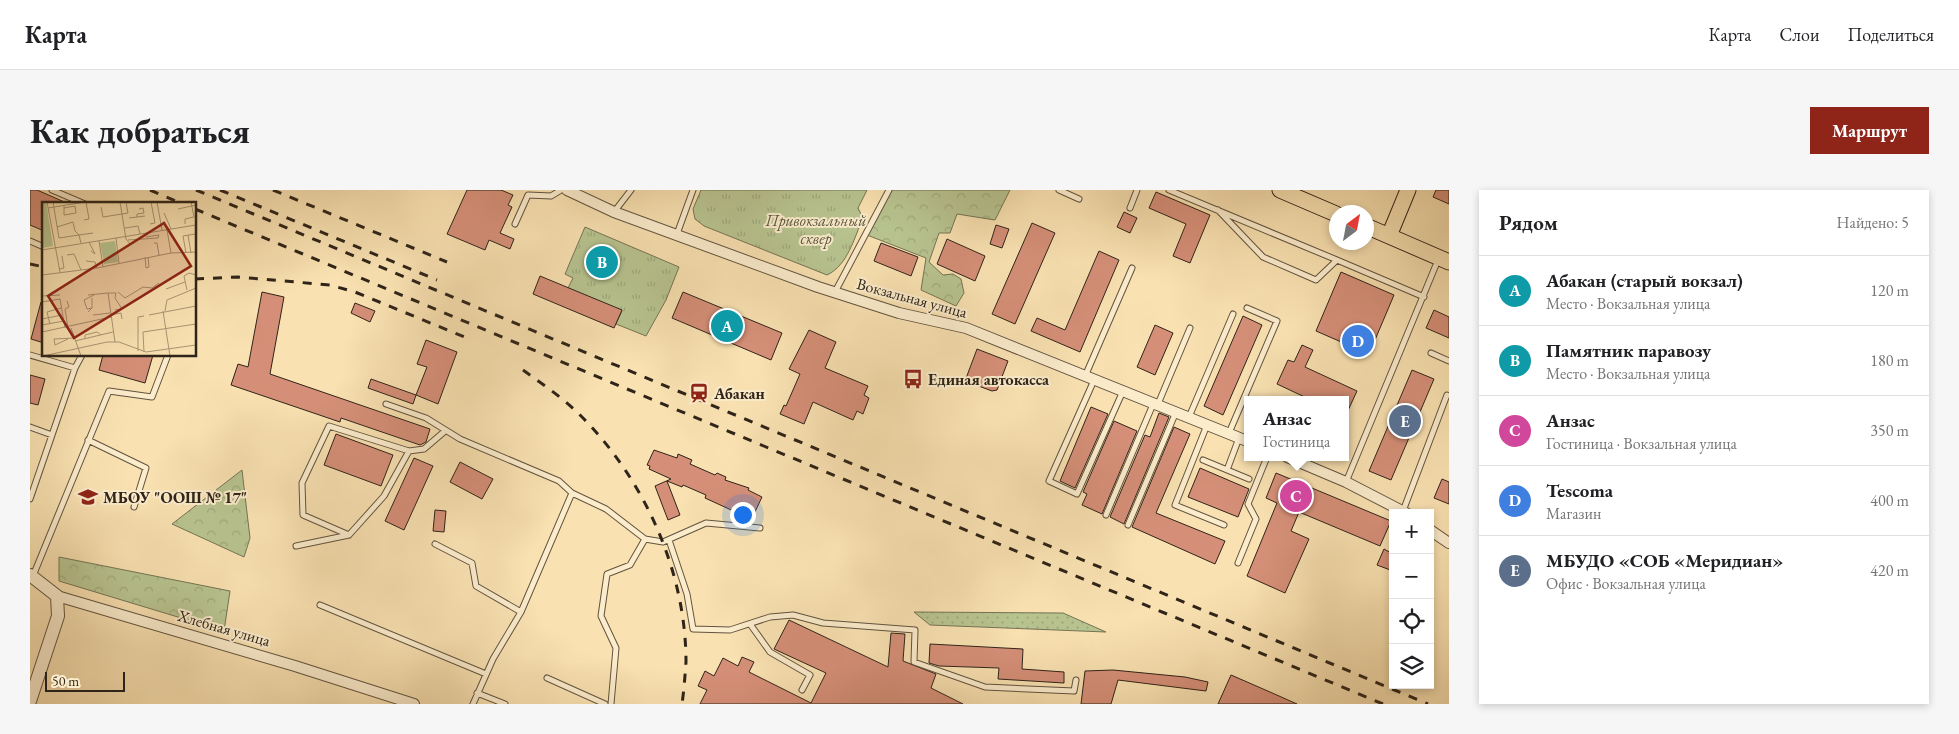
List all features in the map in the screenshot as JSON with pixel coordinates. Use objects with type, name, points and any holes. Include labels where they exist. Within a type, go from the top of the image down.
[{"type":"main road","points":[[1280,190],[1329,211]]},
{"type":"main road","points":[[1389,236],[1408,190]]},
{"type":"main road","points":[[1374,229],[1444,259]]},
{"type":"street","name":"Вокзальная улица","points":[[567,190],[614,212],[835,292],[899,314],[966,328],[1091,376],[1243,440]]},
{"type":"street","points":[[1296,461],[1346,482],[1398,509]]},
{"type":"street","points":[[1434,533],[1449,543]]},
{"type":"street","name":"Хлебная улица","points":[[31,575],[57,596],[295,666],[414,704]]},
{"type":"street","points":[[30,700],[58,616],[57,596]]},
{"type":"lane","points":[[52,190],[80,202]]},
{"type":"lane","points":[[515,224],[528,195],[551,196],[561,190]]},
{"type":"lane","points":[[614,212],[631,190]]},
{"type":"lane","points":[[677,234],[693,190]]},
{"type":"lane","points":[[835,292],[889,190]]},
{"type":"lane","points":[[1059,190],[1079,199]]},
{"type":"lane","points":[[1130,208],[1137,190]]},
{"type":"lane","points":[[1168,190],[1424,297]]},
{"type":"lane","points":[[1218,210],[1262,257],[1316,280],[1337,260]]},
{"type":"lane","points":[[30,241],[42,246]]},
{"type":"lane","points":[[1346,482],[1424,297],[1444,259]]},
{"type":"lane","points":[[1124,390],[1077,494],[1049,482],[1132,268]]},
{"type":"lane","points":[[1245,396],[1277,321],[1247,308]]},
{"type":"lane","points":[[1189,417],[1234,314]]},
{"type":"lane","points":[[1106,515],[1190,328]]},
{"type":"lane","points":[[1432,353],[1449,361]]},
{"type":"lane","points":[[30,355],[75,368]]},
{"type":"lane","points":[[30,497],[75,368],[81,356]]},
{"type":"lane","points":[[31,575],[109,391],[152,397],[168,356]]},
{"type":"lane","points":[[1405,509],[1447,395],[1449,399]]},
{"type":"lane","points":[[1229,434],[1244,399]]},
{"type":"lane","points":[[386,404],[426,418],[445,432],[559,481],[572,493],[606,509],[645,539],[663,542],[706,523],[760,528]]},
{"type":"lane","points":[[1128,524],[1176,411]]},
{"type":"lane","points":[[1208,424],[1175,505],[1224,525]]},
{"type":"lane","points":[[350,535],[303,515],[302,484],[329,426],[409,451],[424,450],[445,432]]},
{"type":"lane","points":[[30,427],[52,435]]},
{"type":"lane","points":[[88,440],[146,468],[134,508]]},
{"type":"lane","points":[[1227,470],[1243,440]]},
{"type":"lane","points":[[296,546],[350,535],[384,496],[409,451]]},
{"type":"lane","points":[[1203,460],[1249,478]]},
{"type":"lane","points":[[1238,564],[1256,519],[1248,504],[1265,461]]},
{"type":"lane","points":[[473,704],[486,674],[521,612],[572,493]]},
{"type":"lane","points":[[611,704],[616,648],[601,616],[607,574],[630,565],[645,539]]},
{"type":"lane","points":[[669,540],[687,594],[693,629],[730,630],[770,617],[792,615],[823,622],[915,630],[914,662],[985,687],[1074,691],[1076,680]]},
{"type":"lane","points":[[435,544],[472,562],[476,586],[521,612]]},
{"type":"lane","points":[[320,605],[486,674]]},
{"type":"lane","points":[[750,624],[770,652],[810,674],[802,690]]},
{"type":"lane","points":[[547,678],[605,704]]},
{"type":"lane","points":[[477,694],[505,704]]},
{"type":"green space","name":"Привокзальный сквер","points":[[701,190],[867,190],[858,208],[863,218],[850,250],[840,265],[827,275],[704,226],[695,219],[693,209]]},
{"type":"green space","points":[[887,190],[1010,190],[995,220],[957,214],[950,233],[939,233],[929,262],[943,275],[953,274],[961,279],[964,293],[956,306],[921,290],[926,258],[867,235]]},
{"type":"green space","points":[[585,227],[679,267],[666,300],[646,336],[616,324],[622,311],[568,288],[573,278],[565,274]]},
{"type":"green space","points":[[242,470],[250,538],[244,557],[172,524]]},
{"type":"green space","points":[[59,557],[230,591],[224,631],[59,581]]},
{"type":"green space","points":[[914,612],[1063,613],[1106,632],[930,625]]},
{"type":"building","points":[[30,190],[37,190],[64,202],[42,202],[42,230],[30,225]]},
{"type":"building","points":[[467,190],[501,190],[513,195],[508,205],[512,207],[500,233],[514,239],[510,249],[489,240],[485,250],[447,234]]},
{"type":"building","points":[[1436,190],[1449,190],[1449,204],[1433,197]]},
{"type":"building","points":[[1156,192],[1210,215],[1190,263],[1173,256],[1186,224],[1149,208]]},
{"type":"building","points":[[1124,212],[1137,218],[1130,233],[1117,227]]},
{"type":"building","points":[[1032,223],[1055,233],[1015,324],[992,314]]},
{"type":"building","points":[[996,225],[1009,229],[1002,248],[990,244]]},
{"type":"building","points":[[947,239],[985,256],[975,281],[937,264]]},
{"type":"building","points":[[881,243],[918,257],[911,276],[874,261]]},
{"type":"building","points":[[1099,251],[1119,260],[1080,352],[1031,331],[1037,318],[1065,330]]},
{"type":"building","points":[[1341,272],[1394,295],[1369,354],[1316,331]]},
{"type":"building","points":[[540,276],[622,310],[614,328],[533,294]]},
{"type":"building","points":[[262,292],[284,297],[270,374],[430,429],[426,442],[420,445],[341,418],[340,422],[231,385],[238,364],[248,367]]},
{"type":"building","points":[[683,292],[782,333],[771,360],[672,318]]},
{"type":"building","points":[[41,302],[42,342],[31,339]]},
{"type":"building","points":[[355,303],[375,311],[370,322],[351,313]]},
{"type":"building","points":[[1434,310],[1449,317],[1449,338],[1426,328]]},
{"type":"building","points":[[1243,316],[1262,325],[1223,415],[1204,406]]},
{"type":"building","points":[[1155,325],[1173,333],[1155,375],[1137,367]]},
{"type":"building","name":"Абакан","points":[[809,330],[836,342],[825,368],[868,386],[864,395],[869,398],[863,414],[857,411],[853,420],[813,402],[804,424],[780,414],[784,405],[786,406],[800,374],[789,369]]},
{"type":"building","points":[[426,340],[457,352],[438,404],[416,395],[427,367],[417,364]]},
{"type":"building","points":[[1302,345],[1313,350],[1305,367],[1357,391],[1349,408],[1349,396],[1302,396],[1277,384],[1288,360],[1294,362]]},
{"type":"building","points":[[977,349],[1008,361],[997,390],[992,391],[965,381]]},
{"type":"building","points":[[103,356],[153,356],[145,383],[99,370]]},
{"type":"building","points":[[1412,370],[1434,379],[1391,480],[1369,471]]},
{"type":"building","points":[[30,375],[45,379],[38,405],[30,403]]},
{"type":"building","points":[[371,379],[416,395],[413,404],[368,388]]},
{"type":"building","points":[[1091,407],[1108,414],[1075,488],[1060,481]]},
{"type":"building","points":[[1159,413],[1169,417],[1124,524],[1110,517],[1145,435],[1150,437]]},
{"type":"building","points":[[1114,421],[1137,431],[1102,514],[1082,505],[1087,494],[1083,492]]},
{"type":"building","points":[[1174,427],[1190,434],[1156,513],[1225,541],[1215,564],[1132,527]]},
{"type":"building","points":[[336,434],[393,455],[381,486],[324,465]]},
{"type":"building","points":[[654,450],[677,458],[678,454],[692,460],[690,464],[715,475],[717,473],[726,477],[725,480],[749,488],[748,490],[762,497],[753,516],[741,511],[740,514],[705,498],[706,495],[683,485],[682,487],[667,481],[680,515],[668,520],[655,486],[671,479],[649,469],[650,466],[647,465]]},
{"type":"building","points":[[414,458],[433,466],[404,530],[385,521]]},
{"type":"building","points":[[460,462],[493,479],[482,499],[450,482]]},
{"type":"building","points":[[1200,468],[1249,489],[1238,517],[1188,497]]},
{"type":"building","points":[[1276,473],[1389,520],[1389,526],[1380,546],[1299,512],[1291,531],[1309,539],[1285,593],[1247,576],[1277,503],[1266,498]]},
{"type":"building","points":[[1442,479],[1449,482],[1449,504],[1434,498]]},
{"type":"building","points":[[435,510],[446,511],[444,532],[433,531]]},
{"type":"building","points":[[1384,549],[1389,552],[1389,570],[1377,565]]},
{"type":"building","points":[[789,620],[888,667],[891,633],[905,634],[903,661],[936,674],[931,688],[963,704],[700,704],[707,690],[698,686],[705,671],[714,676],[723,658],[738,666],[742,657],[754,662],[749,672],[811,703],[826,673],[774,649]]},
{"type":"building","points":[[930,644],[1023,649],[1022,669],[1064,672],[1064,683],[998,679],[999,668],[939,666],[929,663]]},
{"type":"building","points":[[1113,670],[1185,677],[1208,682],[1206,691],[1118,680],[1111,704],[1081,704],[1085,671]]},
{"type":"building","points":[[1231,675],[1270,692],[1297,704],[1218,704]]},
{"type":"railway","points":[[150,190],[178,202]]},
{"type":"railway","points":[[196,190],[1428,704]]},
{"type":"railway","points":[[220,190],[437,280]]},
{"type":"railway","points":[[273,190],[447,262]]},
{"type":"railway","points":[[196,209],[1383,704]]},
{"type":"railway","points":[[30,264],[42,267]]},
{"type":"railway","points":[[196,279],[238,277],[330,285],[355,292],[467,338]]},
{"type":"railway","points":[[523,370],[571,406],[601,437],[622,465],[656,526],[669,559],[684,627],[686,662],[682,704]]},
{"type":"place","name":"Памятник паравозу","points":[[602,262]]},
{"type":"place","name":"Абакан (старый вокзал)","points":[[727,326]]},
{"type":"place","name":"Tescoma","points":[[1358,341]]},
{"type":"place","name":"Единая автокасса","points":[[913,379]]},
{"type":"place","name":"Абакан","points":[[699,393]]},
{"type":"place","name":"МБУДО «СОБ «Меридиан»","points":[[1405,421]]},
{"type":"place","name":"Анзас","points":[[1296,496]]},
{"type":"place","name":"МБОУ \"ООШ № 17\"","points":[[88,497]]}]
